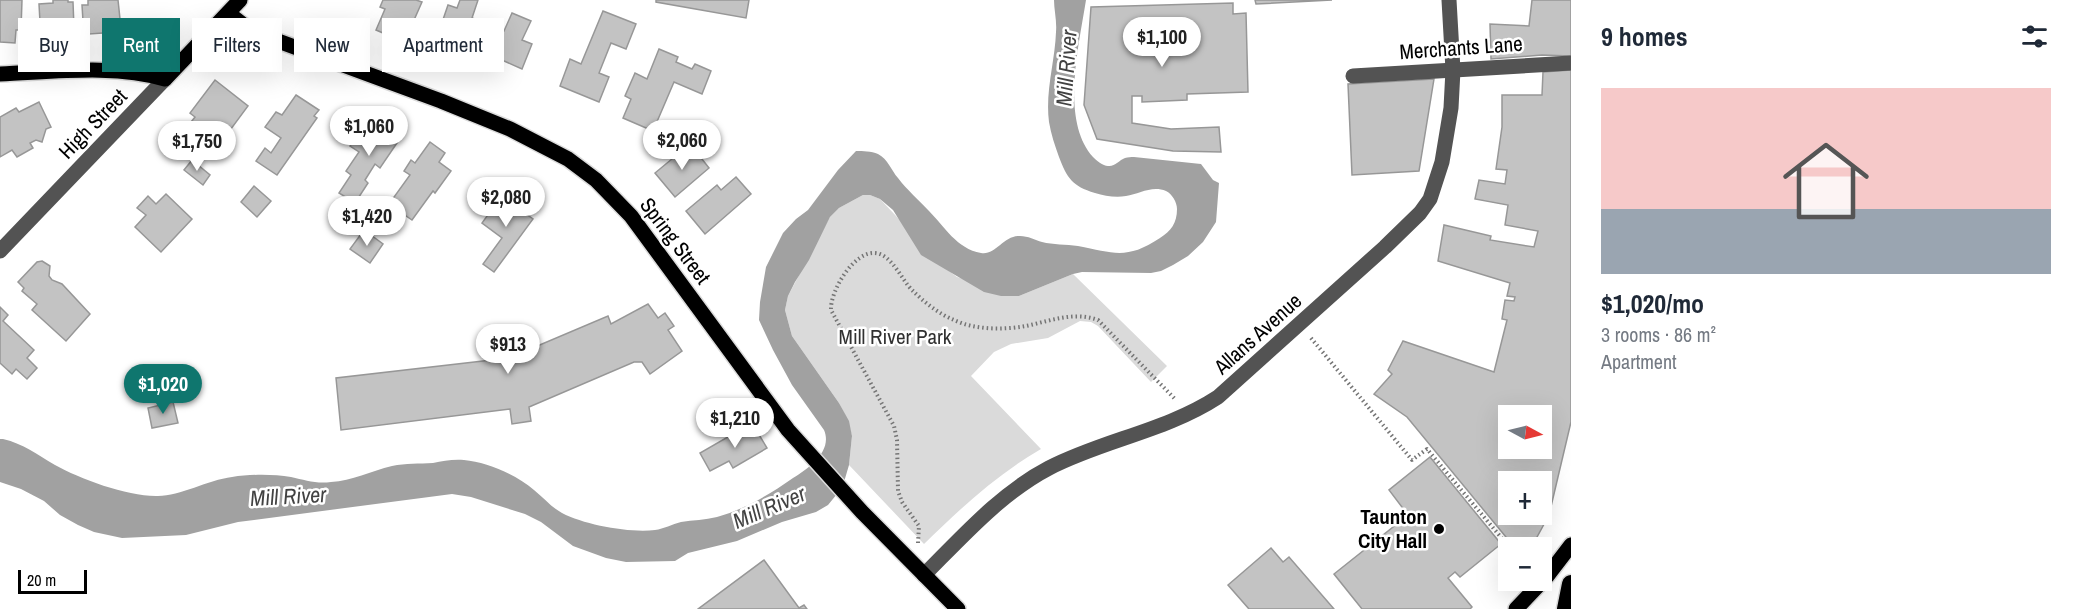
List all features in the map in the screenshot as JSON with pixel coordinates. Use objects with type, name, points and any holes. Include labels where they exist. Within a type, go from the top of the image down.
[{"type":"highway","points":[[1566,609],[1571,584]]},
{"type":"main road","name":"High Street","points":[[165,79],[240,0]]},
{"type":"main road","name":"Spring Street","points":[[228,13],[246,27],[263,35],[441,101],[526,136],[579,167],[611,194],[631,216],[795,439],[862,512],[958,609]]},
{"type":"main road","points":[[0,74],[117,71],[165,79]]},
{"type":"main road","points":[[1516,609],[1548,575],[1571,545]]},
{"type":"street","name":"Allans Avenue","points":[[924,575],[992,509],[1035,475],[1060,462],[1189,413],[1218,397],[1385,248],[1426,206],[1435,188],[1451,108],[1453,70],[1449,0]]},
{"type":"street","name":"Merchants Lane","points":[[1353,76],[1571,63]]},
{"type":"street","name":"High Street","points":[[0,251],[165,79]]},
{"type":"path","points":[[918,543],[918,523],[898,491],[897,440],[894,426],[831,310],[832,297],[839,282],[850,268],[868,254],[884,255],[913,292],[943,314],[963,323],[1007,328],[1063,318],[1082,317],[1098,320],[1189,413]]},
{"type":"path","points":[[1304,343],[1311,338],[1412,460],[1427,449],[1501,537]]},
{"type":"green space","name":"Mill River Park","points":[[863,195],[880,199],[945,268],[957,277],[1019,296],[1073,274],[1167,366],[1151,382],[1098,326],[1091,322],[1080,321],[1048,338],[1011,344],[994,352],[971,376],[1041,449],[994,481],[924,544],[849,465],[852,436],[848,421],[839,403],[792,336],[785,310],[788,296],[830,217],[839,208]]},
{"type":"water","name":"Mill River","points":[[1054,0],[1086,0],[1076,60],[1074,103],[1083,141],[1093,157],[1108,166],[1132,157],[1201,164],[1213,180],[1219,183],[1216,222],[1203,242],[1188,256],[1161,271],[1151,273],[1082,272],[1019,296],[1001,296],[984,292],[921,255],[893,210],[880,199],[863,195],[839,208],[830,217],[809,260],[795,282],[788,296],[785,310],[792,336],[839,403],[849,421],[852,436],[849,465],[844,482],[828,505],[816,512],[782,522],[737,541],[688,553],[675,561],[626,562],[606,558],[573,546],[541,522],[525,514],[471,497],[452,494],[238,522],[186,535],[122,538],[94,532],[78,525],[60,515],[44,501],[21,489],[0,482],[0,439],[3,439],[24,447],[55,465],[91,481],[146,496],[167,495],[239,476],[277,475],[326,482],[346,480],[397,465],[460,460],[482,463],[501,470],[527,484],[562,513],[607,527],[644,531],[662,529],[681,522],[717,517],[747,506],[806,469],[818,458],[825,445],[824,430],[792,385],[759,320],[760,302],[766,267],[783,233],[808,210],[838,170],[856,151],[873,152],[881,156],[905,187],[958,242],[972,251],[986,253],[1009,239],[1020,236],[1051,244],[1120,253],[1129,252],[1148,245],[1173,226],[1177,206],[1172,196],[1166,191],[1151,189],[1122,197],[1103,195],[1076,184],[1065,170],[1052,135],[1048,111],[1056,32]]},
{"type":"building","points":[[0,0],[22,0],[21,18],[18,18],[15,43],[0,42]]},
{"type":"building","points":[[53,0],[73,2],[74,18],[40,18],[39,4],[53,3]]},
{"type":"building","points":[[88,0],[118,0],[120,18],[102,18],[102,33],[90,34],[90,18],[83,18],[82,5],[88,5]]},
{"type":"building","points":[[383,0],[422,2],[415,18],[382,18],[382,33],[376,30],[385,9],[380,7]]},
{"type":"building","points":[[460,0],[478,0],[472,18],[444,18],[448,5],[457,8]]},
{"type":"building","points":[[656,0],[749,0],[746,18],[656,2]]},
{"type":"building","points":[[1255,0],[1332,0],[1256,4]]},
{"type":"building","points":[[1532,0],[1571,0],[1571,56],[1542,55],[1491,59],[1490,24],[1529,26]]},
{"type":"building","points":[[1233,3],[1233,14],[1246,13],[1248,92],[1187,94],[1187,100],[1142,102],[1142,96],[1132,96],[1132,123],[1171,129],[1219,127],[1221,152],[1173,151],[1097,139],[1084,105],[1091,7]]},
{"type":"building","points":[[603,11],[636,24],[626,49],[611,43],[599,73],[609,77],[599,102],[560,86],[570,59],[581,64]]},
{"type":"building","points":[[512,13],[531,21],[522,40],[532,44],[522,69],[504,61],[504,31]]},
{"type":"building","points":[[659,49],[678,57],[676,62],[692,69],[695,64],[711,71],[702,94],[674,82],[653,131],[623,118],[631,99],[625,96],[635,73],[647,79]]},
{"type":"building","points":[[1571,70],[1571,422],[1552,502],[1552,471],[1498,471],[1498,525],[1544,525],[1537,537],[1506,537],[1407,417],[1374,394],[1392,374],[1388,370],[1403,341],[1494,372],[1507,320],[1502,319],[1505,300],[1514,301],[1515,297],[1507,296],[1510,283],[1438,261],[1444,225],[1491,236],[1490,240],[1534,247],[1538,231],[1505,225],[1508,205],[1475,199],[1479,180],[1505,184],[1507,170],[1496,169],[1502,127],[1502,95],[1542,95],[1543,72]]},
{"type":"building","points":[[1434,79],[1419,171],[1352,175],[1348,84]]},
{"type":"building","points":[[215,80],[248,106],[225,137],[217,131],[204,148],[183,132],[195,117],[190,113]]},
{"type":"building","points":[[296,95],[319,110],[314,116],[317,118],[277,175],[256,161],[265,148],[271,153],[281,138],[265,127],[276,112],[282,115]]},
{"type":"building","points":[[39,102],[51,127],[46,129],[42,142],[36,140],[30,143],[33,148],[17,157],[12,150],[0,157],[0,117],[16,108],[19,112]]},
{"type":"building","points":[[376,117],[399,132],[395,138],[399,140],[380,168],[375,164],[365,180],[368,183],[355,203],[339,193],[351,175],[346,171],[359,152],[350,146],[360,132],[365,135]]},
{"type":"building","points":[[430,142],[445,153],[439,162],[451,171],[412,220],[389,204],[410,175],[404,171],[411,160],[415,163]]},
{"type":"building","points":[[690,144],[709,168],[675,197],[655,173]]},
{"type":"building","points":[[192,160],[210,175],[203,185],[184,170]]},
{"type":"building","points":[[736,177],[751,194],[705,234],[686,211],[717,185],[721,190]]},
{"type":"building","points":[[254,186],[271,201],[257,217],[241,202]]},
{"type":"building","points":[[166,194],[192,219],[161,252],[135,227],[146,215],[137,208],[148,196],[156,204]]},
{"type":"building","points":[[502,195],[512,203],[516,198],[526,206],[522,211],[533,219],[494,272],[483,264],[502,238],[482,223]]},
{"type":"building","points":[[364,230],[383,244],[370,263],[350,249]]},
{"type":"building","points":[[42,261],[50,266],[49,276],[52,280],[62,284],[90,314],[66,341],[32,310],[37,304],[22,291],[24,288],[18,282],[37,262]]},
{"type":"building","points":[[648,304],[658,318],[665,313],[674,326],[668,330],[682,351],[650,374],[642,362],[634,362],[529,407],[531,421],[512,424],[510,409],[341,430],[336,378],[509,358],[608,316],[611,324]]},
{"type":"building","points":[[0,307],[8,315],[3,321],[34,350],[27,358],[37,368],[27,379],[16,369],[12,374],[0,363]]},
{"type":"building","points":[[173,402],[178,423],[152,428],[148,408]]},
{"type":"building","points":[[752,423],[767,448],[733,468],[729,461],[710,471],[700,453]]},
{"type":"building","name":"Taunton City Hall","points":[[1430,457],[1498,540],[1498,546],[1460,577],[1455,572],[1448,578],[1472,607],[1470,609],[1362,609],[1334,574],[1408,515],[1389,490]]},
{"type":"building","points":[[1271,548],[1283,562],[1289,557],[1334,609],[1249,609],[1228,585]]},
{"type":"building","points":[[764,560],[799,608],[804,605],[807,609],[698,609]]},
{"type":"place","name":"Taunton City Hall","points":[[1439,529]]}]
